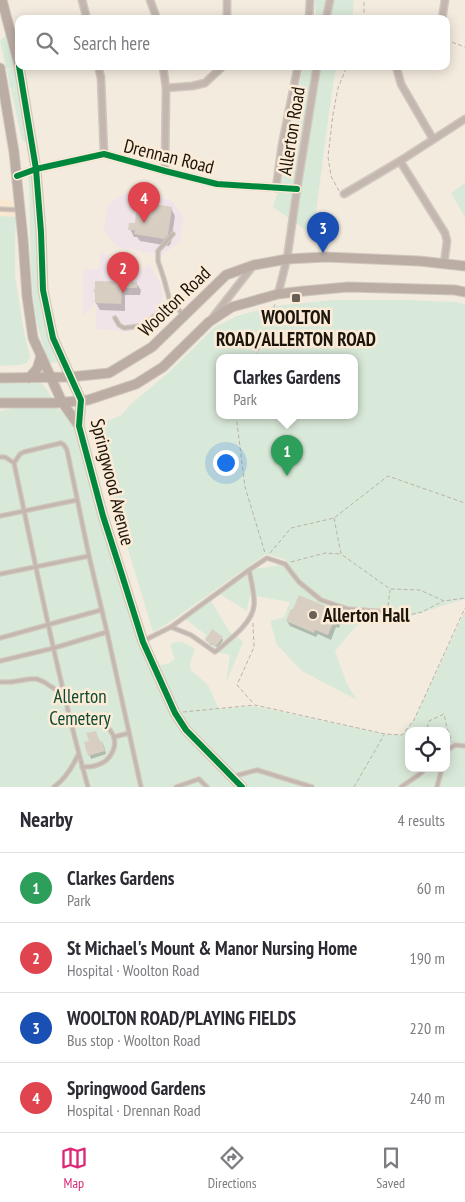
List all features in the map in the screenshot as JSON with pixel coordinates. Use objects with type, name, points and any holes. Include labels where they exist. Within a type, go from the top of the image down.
[{"type":"street","name":"Springwood Avenue","points":[[2,0],[15,50]]},
{"type":"street","points":[[82,0],[86,15]]},
{"type":"street","points":[[150,0],[156,15]]},
{"type":"street","points":[[227,0],[227,15]]},
{"type":"street","points":[[309,15],[310,0]]},
{"type":"street","points":[[327,15],[330,0]]},
{"type":"street","points":[[443,15],[445,0]]},
{"type":"street","name":"Springwood Avenue","points":[[0,68],[17,176],[27,296],[33,338],[62,402],[79,426]]},
{"type":"street","name":"Springwood Avenue","points":[[20,70],[36,169],[43,290],[53,338],[81,400],[79,426],[103,516],[143,642],[175,713],[186,730],[242,787]]},
{"type":"street","points":[[99,70],[101,78],[104,154]]},
{"type":"street","points":[[164,70],[166,88],[166,171]]},
{"type":"street","points":[[166,88],[205,83],[219,70]]},
{"type":"street","name":"Allerton Road","points":[[276,188],[282,144],[297,70]]},
{"type":"street","name":"Allerton Road","points":[[278,294],[287,259],[316,70]]},
{"type":"street","points":[[397,70],[401,84],[433,139]]},
{"type":"street","points":[[344,194],[465,120]]},
{"type":"street","name":"Drennan Road","points":[[17,176],[36,169],[104,154],[217,184],[297,189]]},
{"type":"street","points":[[400,161],[445,233],[446,249],[444,264]]},
{"type":"street","name":"Woolton Road","points":[[0,378],[70,376],[109,372],[152,347],[226,274],[254,265],[287,259],[335,258],[419,261],[465,266]]},
{"type":"street","points":[[209,322],[254,265]]},
{"type":"street","name":"Woolton Road","points":[[0,403],[88,400],[136,384],[163,367],[209,322],[232,307],[278,294],[348,287],[425,288],[465,292]]},
{"type":"street","points":[[29,378],[37,369],[41,356]]},
{"type":"lane","points":[[0,209],[20,210]]},
{"type":"lane","points":[[173,234],[158,251],[158,261],[169,298],[183,316]]},
{"type":"lane","points":[[115,318],[119,325],[124,328],[140,326],[172,302]]},
{"type":"lane","points":[[14,463],[24,452],[61,443],[67,450],[141,787]]},
{"type":"lane","points":[[0,457],[5,457],[14,463],[47,624],[78,755],[88,787]]},
{"type":"lane","points":[[0,516],[77,500]]},
{"type":"lane","points":[[0,574],[89,556]]},
{"type":"lane","points":[[143,642],[171,627],[266,558],[285,564],[299,582],[321,600],[348,609],[388,612]]},
{"type":"lane","points":[[171,627],[192,635],[215,652],[252,615],[254,604],[250,570]]},
{"type":"lane","points":[[0,638],[101,610]]},
{"type":"lane","points":[[0,661],[54,648],[107,632]]},
{"type":"lane","points":[[0,682],[37,679],[49,684],[64,695]]},
{"type":"lane","points":[[72,726],[89,721],[98,721],[107,726],[114,737],[114,749],[107,759],[96,766],[82,767]]},
{"type":"lane","points":[[114,737],[129,733]]},
{"type":"lane","points":[[450,748],[454,746],[465,746]]},
{"type":"lane","points":[[54,787],[67,775],[78,755]]},
{"type":"lane","points":[[232,777],[257,770],[312,787]]},
{"type":"lane","points":[[401,787],[422,772]]},
{"type":"lane","points":[[437,787],[441,772]]},
{"type":"lane","points":[[176,787],[199,779],[207,787]]},
{"type":"path","points":[[364,0],[364,15]]},
{"type":"path","points":[[450,41],[465,47]]},
{"type":"path","points":[[344,194],[342,195],[331,176],[328,157],[333,114],[346,70]]},
{"type":"path","points":[[333,114],[337,115]]},
{"type":"path","points":[[257,354],[278,294]]},
{"type":"path","points":[[236,419],[245,487],[266,558]]},
{"type":"path","points":[[266,558],[291,528],[334,518],[388,476],[465,503]]},
{"type":"path","points":[[334,518],[341,554]]},
{"type":"path","points":[[285,564],[325,553],[341,554],[390,589],[420,590],[444,601]]},
{"type":"path","points":[[390,589],[388,612],[405,616],[422,612],[444,601],[465,598]]},
{"type":"path","points":[[175,713],[255,705],[385,734],[402,735],[414,720],[465,608]]},
{"type":"path","points":[[252,615],[254,647],[237,685],[255,705]]},
{"type":"path","points":[[428,727],[430,722],[444,714],[448,727]]},
{"type":"path","points":[[450,733],[454,746]]},
{"type":"path","points":[[354,787],[385,734]]},
{"type":"shaded area","points":[[125,193],[171,200],[184,217],[180,241],[162,255],[117,247],[104,230],[107,206]]},
{"type":"shaded area","points":[[0,200],[15,201],[16,217],[0,216]]},
{"type":"shaded area","points":[[100,253],[108,255],[117,271],[132,258],[141,271],[149,264],[162,289],[161,306],[163,308],[147,322],[133,326],[132,332],[96,329],[96,303],[83,316],[83,269],[99,269]]},
{"type":"green space","points":[[315,0],[354,0],[352,15],[316,15]]},
{"type":"green space","points":[[7,34],[15,67],[6,69],[0,41]]},
{"type":"green space","points":[[15,68],[21,93],[10,88],[7,70]]},
{"type":"green space","points":[[302,70],[336,70],[313,235],[273,207],[282,179]]},
{"type":"green space","points":[[11,89],[21,94],[32,147],[22,140]]},
{"type":"green space","points":[[35,174],[38,257],[59,362],[50,363],[43,346],[33,293],[28,175]]},
{"type":"green space","points":[[465,183],[465,217],[451,193]]},
{"type":"green space","points":[[0,216],[16,217],[15,276],[30,356],[27,363],[20,365],[0,366]]},
{"type":"green space","points":[[334,300],[407,300],[465,304],[465,599],[404,618],[370,613],[335,651],[347,684],[357,700],[302,671],[277,645],[270,621],[284,617],[290,602],[250,595],[247,611],[218,593],[249,570],[280,565],[287,560],[266,554],[153,632],[121,526],[96,426],[121,415],[215,327],[237,316],[274,306]]},
{"type":"green space","points":[[0,382],[41,382],[53,399],[0,400]]},
{"type":"green space","name":"Allerton Cemetery","points":[[18,407],[57,407],[77,427],[150,666],[168,664],[175,659],[170,645],[173,643],[183,642],[192,647],[195,649],[190,664],[191,670],[208,685],[219,709],[254,706],[385,734],[402,735],[405,731],[405,772],[450,772],[450,727],[408,727],[414,720],[465,611],[465,787],[0,787],[0,411]]},
{"type":"green space","points":[[210,599],[229,631],[243,642],[226,683],[230,655],[215,652],[208,647],[211,643],[217,647],[223,637],[212,630],[202,643],[206,635],[184,618]]},
{"type":"building","points":[[137,201],[172,207],[168,235],[164,239],[134,234],[135,230],[128,230],[129,223],[135,223]]},
{"type":"building","points":[[95,281],[137,282],[137,288],[122,288],[121,304],[95,303],[95,293],[93,290],[95,289]]},
{"type":"building","name":"Allerton Hall","points":[[299,595],[337,611],[335,614],[339,616],[336,624],[333,623],[328,635],[315,630],[314,633],[286,621]]},
{"type":"building","points":[[212,629],[223,637],[216,646],[205,640]]},
{"type":"building","points":[[96,731],[99,742],[102,741],[105,751],[88,756],[84,742],[89,741],[86,733]]},
{"type":"cycle path","points":[[20,70],[36,169],[43,290],[53,338],[81,400],[79,426],[103,516],[143,642],[175,713],[186,730],[242,787]]},
{"type":"cycle path","points":[[17,176],[36,169],[104,154],[217,184],[297,189]]},
{"type":"place","name":"Springwood Gardens","points":[[144,223]]},
{"type":"place","name":"WOOLTON ROAD/PLAYING FIELDS","points":[[323,253]]},
{"type":"place","name":"St Michael's Mount & Manor Nursing Home","points":[[123,293]]},
{"type":"place","name":"WOOLTON ROAD/ALLERTON ROAD","points":[[296,298]]},
{"type":"place","name":"Clarkes Gardens","points":[[287,476]]},
{"type":"place","name":"Allerton Hall","points":[[313,615]]}]
